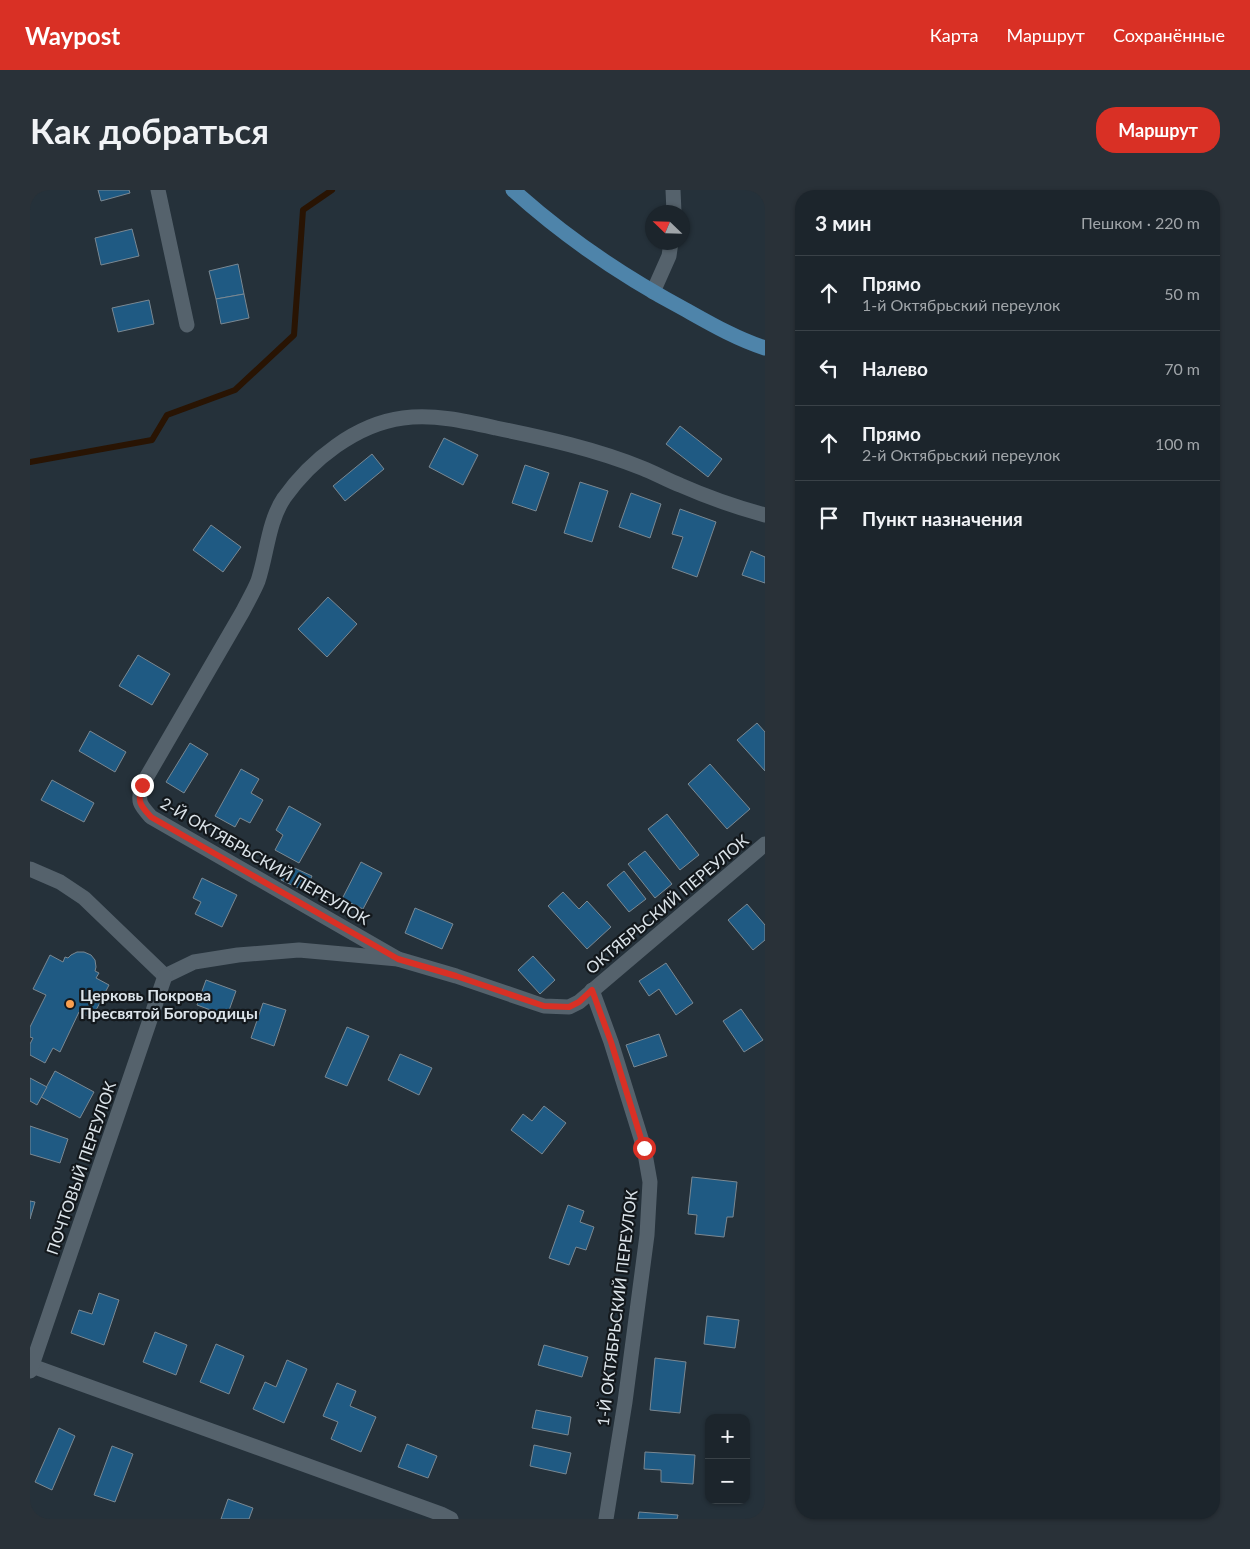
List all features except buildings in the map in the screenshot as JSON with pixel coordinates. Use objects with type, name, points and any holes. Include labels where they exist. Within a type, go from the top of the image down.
[{"type":"main road","points":[[513,190],[537,212],[579,244],[653,292],[706,321],[750,343],[765,348]]},
{"type":"street","points":[[158,190],[187,325]]},
{"type":"street","points":[[673,190],[674,205]]},
{"type":"street","points":[[653,292],[669,256],[669,250]]},
{"type":"street","name":"2-Й ОКТЯБРЬСКИЙ ПЕРЕУЛОК","points":[[398,959],[151,817],[142,807],[139,797],[142,785],[243,611],[258,581],[273,523],[283,501],[301,476],[323,456],[351,437],[374,425],[402,418],[435,416],[541,437],[600,454],[642,468],[732,506],[765,515]]},
{"type":"street","name":"ОКТЯБРЬСКИЙ ПЕРЕУЛОК","points":[[398,959],[456,976],[544,1006],[569,1007],[579,1002],[765,844]]},
{"type":"street","points":[[30,868],[60,882],[84,898],[165,976],[194,962],[238,955],[299,950],[398,959]]},
{"type":"street","name":"ПОЧТОВЫЙ ПЕРЕУЛОК","points":[[31,1369],[165,976]]},
{"type":"street","name":"1-Й ОКТЯБРЬСКИЙ ПЕРЕУЛОК","points":[[592,990],[611,1042],[644,1148],[650,1182],[646,1245],[625,1402],[606,1519]]},
{"type":"street","points":[[31,1369],[423,1507],[451,1519]]},
{"type":"waterway","points":[[30,462],[152,440],[167,415],[235,390],[294,335],[303,210],[332,190]]},
{"type":"place","name":"Церковь Покрова Пресвятой Богородицы","points":[[70,1004]]},
{"type":"route","points":[[142,785],[139,797],[142,807],[151,817],[398,959],[456,976],[544,1006],[569,1007],[579,1002],[592,990],[611,1042],[644,1148]]}]
